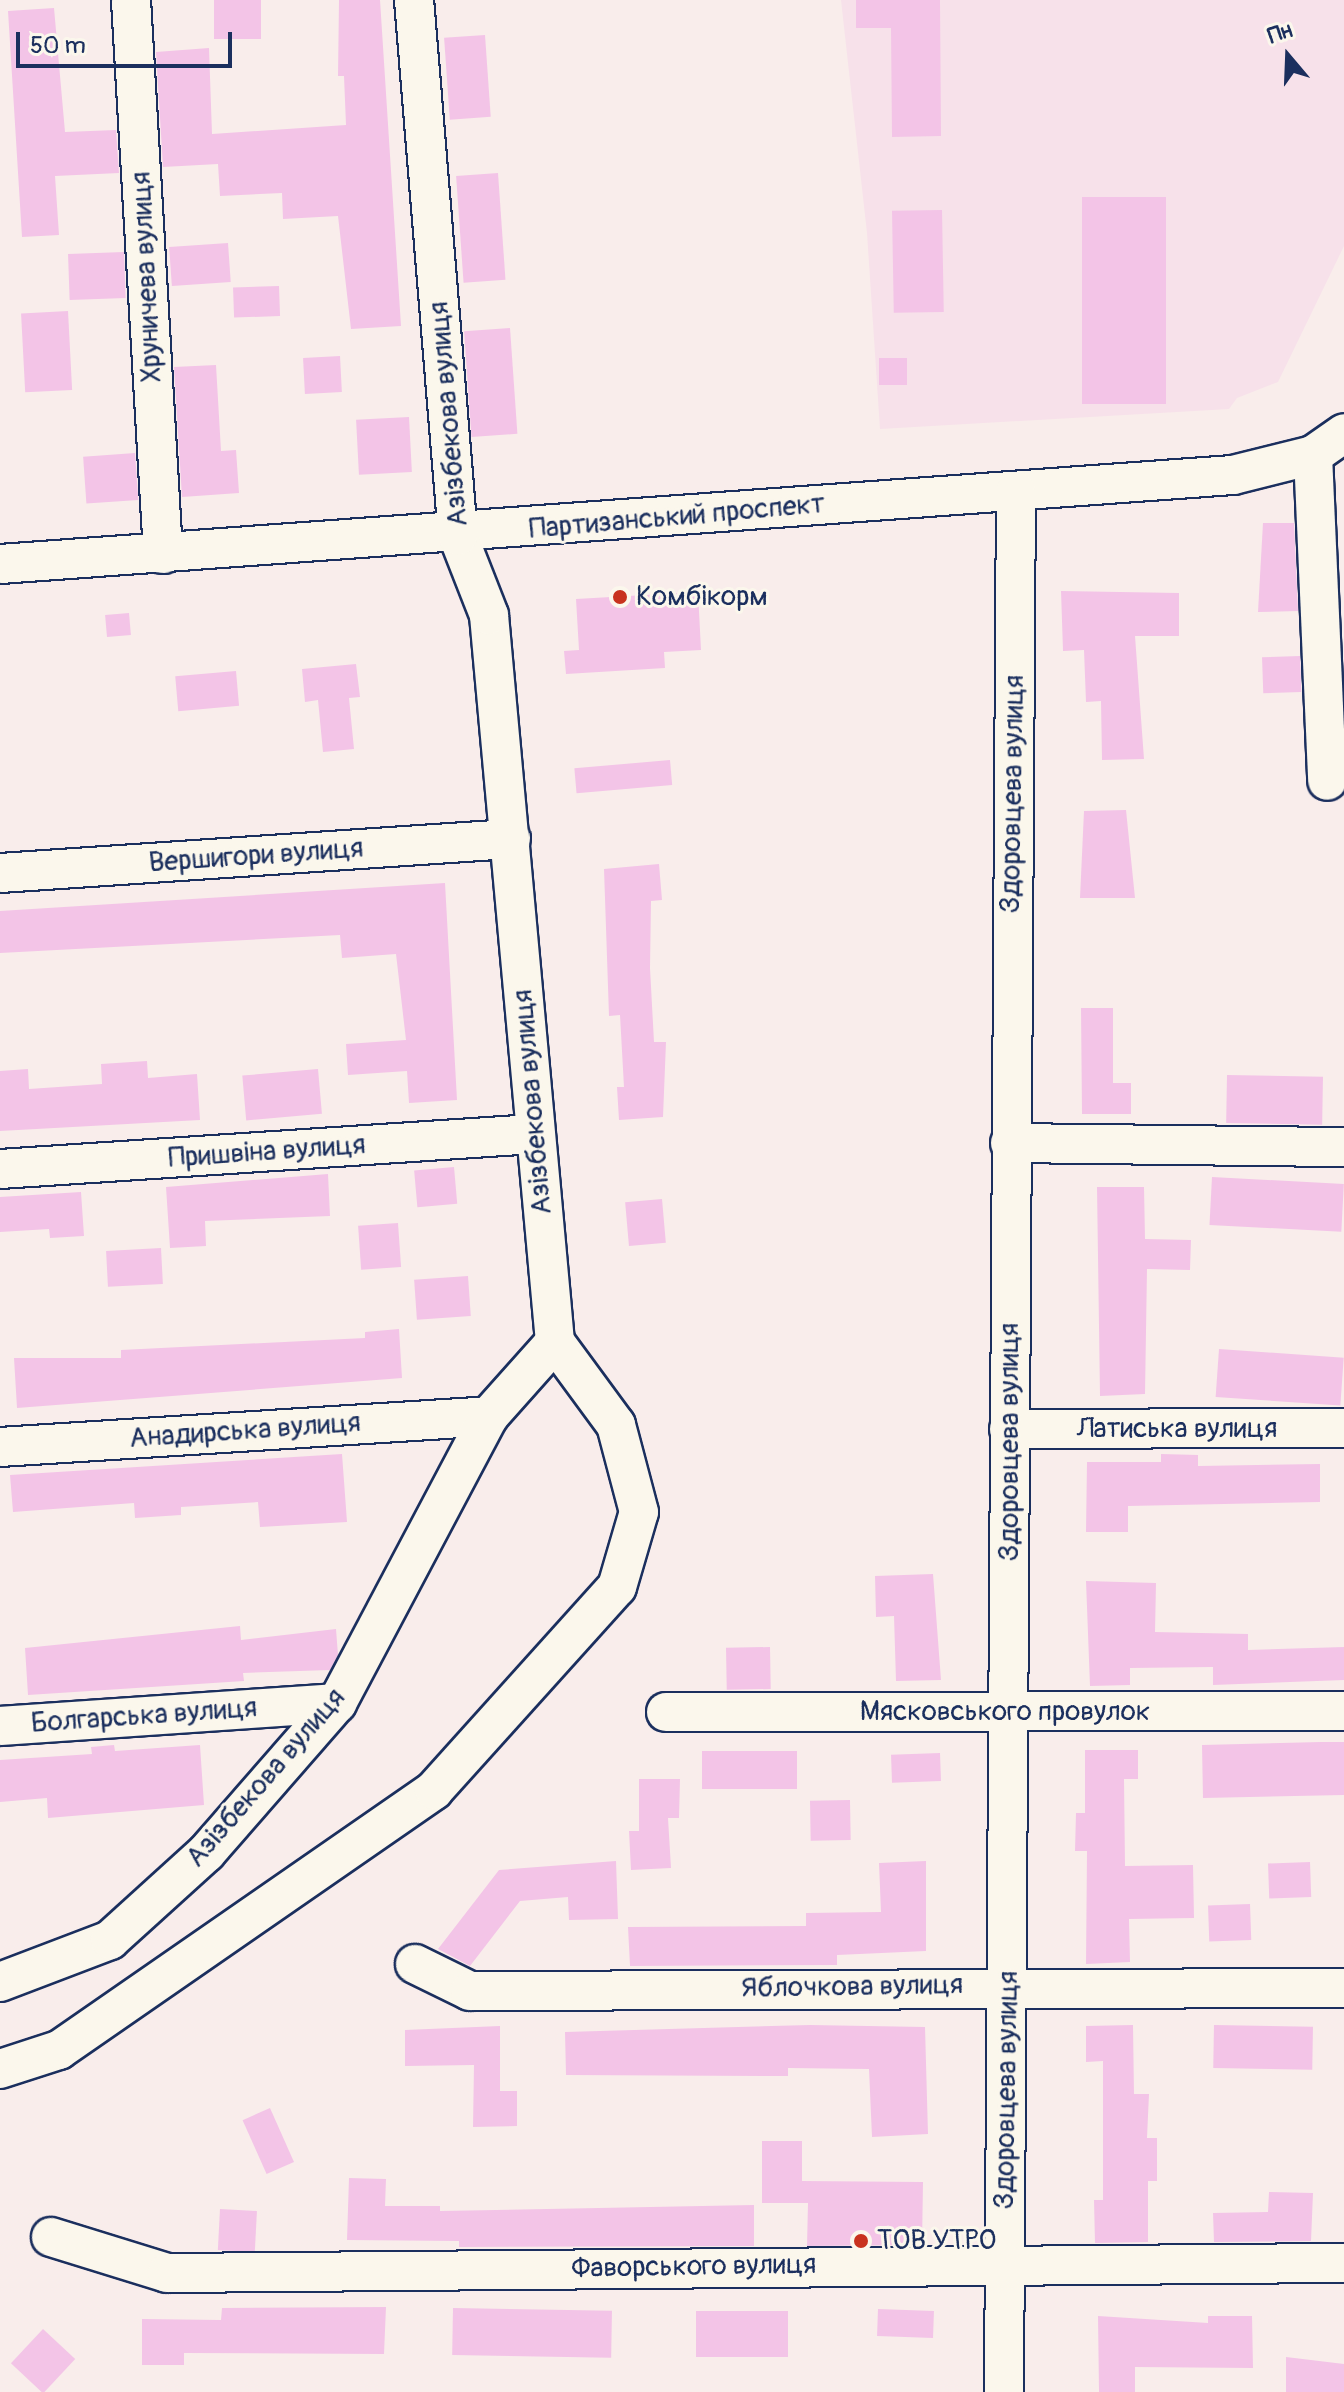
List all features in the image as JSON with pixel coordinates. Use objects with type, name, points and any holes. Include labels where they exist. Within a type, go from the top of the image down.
[{"type":"street","name":"Хруничева вулиця","points":[[131,0],[163,554]]},
{"type":"street","name":"Азізбекова вулиця","points":[[0,1982],[110,1940],[206,1853],[337,1703],[489,1416],[555,1342],[489,615],[458,536],[414,0]]},
{"type":"street","name":"Партизанський проспект","points":[[0,564],[458,536],[1233,475],[1313,455],[1344,433]]},
{"type":"street","points":[[1313,455],[1327,781]]},
{"type":"street","name":"Здоровцева вулиця","points":[[1004,2392],[1012,1712],[1009,1429],[1016,491]]},
{"type":"street","name":"Вершигори вулиця","points":[[0,873],[511,839]]},
{"type":"street","name":"Пришвіна вулиця","points":[[0,1169],[534,1134]]},
{"type":"street","points":[[1010,1143],[1344,1147]]},
{"type":"street","points":[[0,2069],[59,2050],[434,1790],[617,1587],[639,1512],[616,1425],[555,1342]]},
{"type":"street","name":"Анадирська вулиця","points":[[0,1447],[489,1416]]},
{"type":"street","name":"Латиська вулиця","points":[[1009,1429],[1344,1428]]},
{"type":"street","name":"Болгарська вулиця","points":[[0,1726],[337,1703]]},
{"type":"street","name":"Мясковського провулок","points":[[666,1712],[1344,1711]]},
{"type":"street","name":"Яблочкова вулиця","points":[[415,1964],[470,1991],[1009,1986],[1344,1988]]},
{"type":"street","name":"Фаворського вулиця","points":[[51,2237],[167,2273],[1005,2263],[1344,2263]]},
{"type":"shaded area","points":[[841,0],[1344,0],[1344,246],[1278,382],[1237,398],[1229,409],[880,429],[867,233]]},
{"type":"building","points":[[214,0],[261,0],[261,39],[214,39]]},
{"type":"building","points":[[339,0],[380,0],[401,326],[351,329],[338,216],[283,219],[282,193],[220,196],[218,164],[163,167],[156,52],[209,48],[212,134],[346,125],[344,76],[338,76]]},
{"type":"building","points":[[856,0],[940,0],[941,136],[892,137],[891,28],[856,28]]},
{"type":"building","points":[[54,8],[65,132],[116,130],[119,173],[55,176],[59,235],[22,237],[8,11]]},
{"type":"building","points":[[485,35],[491,117],[450,120],[444,38]]},
{"type":"building","points":[[498,173],[505,280],[464,283],[456,176]]},
{"type":"building","points":[[1082,197],[1166,197],[1166,404],[1082,404]]},
{"type":"building","points":[[942,210],[944,312],[894,313],[892,211]]},
{"type":"building","points":[[228,243],[231,282],[172,286],[169,247]]},
{"type":"building","points":[[124,252],[126,298],[70,300],[68,254]]},
{"type":"building","points":[[279,286],[280,316],[234,318],[233,288]]},
{"type":"building","points":[[68,311],[72,390],[25,392],[21,313]]},
{"type":"building","points":[[510,328],[517,434],[472,437],[464,331]]},
{"type":"building","points":[[340,356],[342,392],[305,394],[303,358]]},
{"type":"building","points":[[879,358],[907,358],[907,385],[879,385]]},
{"type":"building","points":[[216,365],[221,451],[236,450],[239,493],[182,497],[174,367]]},
{"type":"building","points":[[409,417],[412,472],[359,475],[356,420]]},
{"type":"building","points":[[135,453],[138,500],[86,504],[83,457]]},
{"type":"building","points":[[1263,523],[1294,523],[1298,611],[1258,612]]},
{"type":"building","points":[[1061,591],[1179,593],[1179,636],[1135,636],[1144,759],[1102,760],[1101,701],[1086,702],[1084,650],[1063,651]]},
{"type":"building","points":[[698,592],[701,650],[664,652],[665,668],[566,674],[564,651],[579,650],[576,599]]},
{"type":"building","points":[[129,613],[131,635],[107,637],[105,615]]},
{"type":"building","points":[[1300,656],[1301,692],[1263,693],[1262,657]]},
{"type":"building","points":[[356,664],[360,697],[349,698],[354,749],[323,752],[318,700],[305,702],[302,669]]},
{"type":"building","points":[[236,671],[239,706],[178,711],[175,676]]},
{"type":"building","points":[[670,760],[672,785],[577,793],[574,768]]},
{"type":"building","points":[[1126,810],[1135,898],[1080,898],[1084,811]]},
{"type":"building","points":[[659,864],[662,900],[651,901],[650,968],[654,1042],[666,1042],[663,1117],[619,1120],[617,1087],[624,1087],[620,1015],[609,1016],[604,869]]},
{"type":"building","points":[[445,883],[457,1100],[409,1103],[407,1071],[348,1075],[346,1044],[406,1040],[396,954],[342,958],[340,935],[0,953],[0,911]]},
{"type":"building","points":[[1081,1008],[1113,1008],[1113,1083],[1131,1083],[1131,1114],[1082,1114]]},
{"type":"building","points":[[147,1061],[148,1078],[197,1074],[200,1120],[0,1131],[0,1071],[28,1069],[29,1089],[102,1084],[101,1064]]},
{"type":"building","points":[[318,1069],[322,1114],[246,1120],[242,1076]]},
{"type":"building","points":[[1227,1075],[1323,1077],[1322,1125],[1226,1123]]},
{"type":"building","points":[[454,1167],[457,1204],[417,1207],[414,1170]]},
{"type":"building","points":[[328,1174],[330,1216],[205,1221],[206,1246],[170,1248],[166,1187]]},
{"type":"building","points":[[1212,1177],[1344,1184],[1341,1232],[1209,1225]]},
{"type":"building","points":[[1097,1187],[1144,1187],[1145,1239],[1191,1240],[1190,1270],[1147,1269],[1145,1394],[1100,1396]]},
{"type":"building","points":[[81,1192],[84,1236],[50,1238],[49,1229],[0,1232],[0,1197]]},
{"type":"building","points":[[662,1199],[666,1243],[629,1246],[625,1202]]},
{"type":"building","points":[[398,1223],[401,1267],[361,1270],[358,1226]]},
{"type":"building","points":[[161,1248],[163,1284],[108,1287],[106,1251]]},
{"type":"building","points":[[468,1276],[471,1316],[417,1320],[414,1280]]},
{"type":"building","points":[[399,1329],[402,1378],[17,1408],[14,1358],[121,1358],[121,1350],[365,1338],[365,1332]]},
{"type":"building","points":[[1219,1349],[1344,1358],[1340,1406],[1216,1397]]},
{"type":"building","points":[[342,1454],[347,1522],[260,1527],[258,1502],[181,1507],[181,1515],[135,1518],[134,1503],[13,1512],[10,1475]]},
{"type":"building","points":[[1161,1454],[1198,1455],[1198,1466],[1320,1464],[1320,1502],[1128,1506],[1128,1532],[1086,1532],[1087,1462],[1161,1462]]},
{"type":"building","points":[[933,1574],[941,1680],[896,1681],[894,1616],[876,1617],[875,1576]]},
{"type":"building","points":[[1086,1581],[1156,1583],[1155,1632],[1248,1634],[1248,1650],[1344,1647],[1344,1680],[1213,1685],[1213,1667],[1130,1668],[1130,1685],[1090,1686]]},
{"type":"building","points":[[240,1626],[241,1640],[336,1629],[338,1655],[330,1670],[243,1673],[244,1681],[28,1695],[25,1648]]},
{"type":"building","points":[[770,1647],[771,1689],[727,1690],[726,1648]]},
{"type":"building","points":[[1344,1742],[1344,1795],[1203,1798],[1202,1745]]},
{"type":"building","points":[[114,1745],[115,1751],[200,1745],[204,1805],[48,1818],[47,1798],[0,1802],[0,1760],[92,1754],[91,1747]]},
{"type":"building","points":[[1085,1750],[1138,1750],[1138,1779],[1124,1779],[1125,1866],[1193,1865],[1194,1918],[1129,1919],[1130,1962],[1086,1964],[1087,1851],[1075,1851],[1076,1813],[1085,1813]]},
{"type":"building","points":[[702,1751],[797,1751],[797,1789],[702,1789]]},
{"type":"building","points":[[940,1753],[941,1781],[892,1783],[891,1755]]},
{"type":"building","points":[[639,1779],[680,1779],[679,1818],[668,1818],[671,1868],[631,1870],[629,1831],[639,1831]]},
{"type":"building","points":[[850,1800],[851,1840],[811,1841],[810,1801]]},
{"type":"building","points":[[616,1861],[618,1919],[569,1920],[568,1897],[520,1901],[470,1966],[438,1949],[499,1870]]},
{"type":"building","points":[[926,1861],[926,1951],[837,1955],[837,1965],[630,1966],[628,1927],[806,1926],[806,1913],[881,1912],[879,1863]]},
{"type":"building","points":[[1310,1862],[1311,1897],[1269,1898],[1268,1863]]},
{"type":"building","points":[[1250,1904],[1251,1940],[1209,1941],[1208,1905]]},
{"type":"building","points":[[810,2025],[925,2027],[928,2134],[872,2137],[869,2069],[788,2068],[788,2076],[566,2075],[565,2032]]},
{"type":"building","points":[[1133,2025],[1134,2094],[1149,2094],[1147,2138],[1157,2138],[1157,2181],[1148,2181],[1148,2242],[1095,2243],[1094,2200],[1103,2200],[1103,2061],[1086,2062],[1086,2026]]},
{"type":"building","points":[[1214,2025],[1313,2027],[1312,2070],[1213,2068]]},
{"type":"building","points":[[500,2026],[500,2091],[517,2091],[517,2126],[473,2127],[474,2065],[405,2066],[405,2030]]},
{"type":"building","points":[[270,2108],[294,2162],[267,2174],[243,2120]]},
{"type":"building","points":[[762,2141],[802,2141],[802,2181],[923,2182],[922,2245],[807,2246],[808,2203],[762,2203]]},
{"type":"building","points":[[349,2178],[386,2179],[385,2206],[440,2206],[440,2211],[754,2205],[754,2246],[459,2247],[459,2241],[347,2240]]},
{"type":"building","points":[[1269,2192],[1313,2193],[1311,2241],[1214,2242],[1213,2213],[1268,2212]]},
{"type":"building","points":[[220,2209],[257,2211],[255,2252],[218,2250]]},
{"type":"building","points":[[386,2307],[384,2354],[184,2353],[184,2365],[142,2365],[142,2319],[221,2320],[222,2308]]},
{"type":"building","points":[[453,2308],[612,2311],[611,2358],[452,2355]]},
{"type":"building","points":[[878,2309],[934,2311],[933,2338],[877,2336]]},
{"type":"building","points":[[696,2311],[788,2311],[788,2357],[696,2357]]},
{"type":"building","points":[[1098,2316],[1208,2323],[1208,2316],[1252,2316],[1253,2368],[1135,2367],[1135,2392],[1099,2392]]},
{"type":"building","points":[[43,2329],[75,2359],[44,2392],[11,2363]]},
{"type":"building","points":[[1286,2357],[1344,2364],[1344,2392],[1286,2392]]},
{"type":"place","name":"Комбікорм","points":[[620,597]]},
{"type":"place","name":"ТОВ УТРО","points":[[861,2241]]}]
